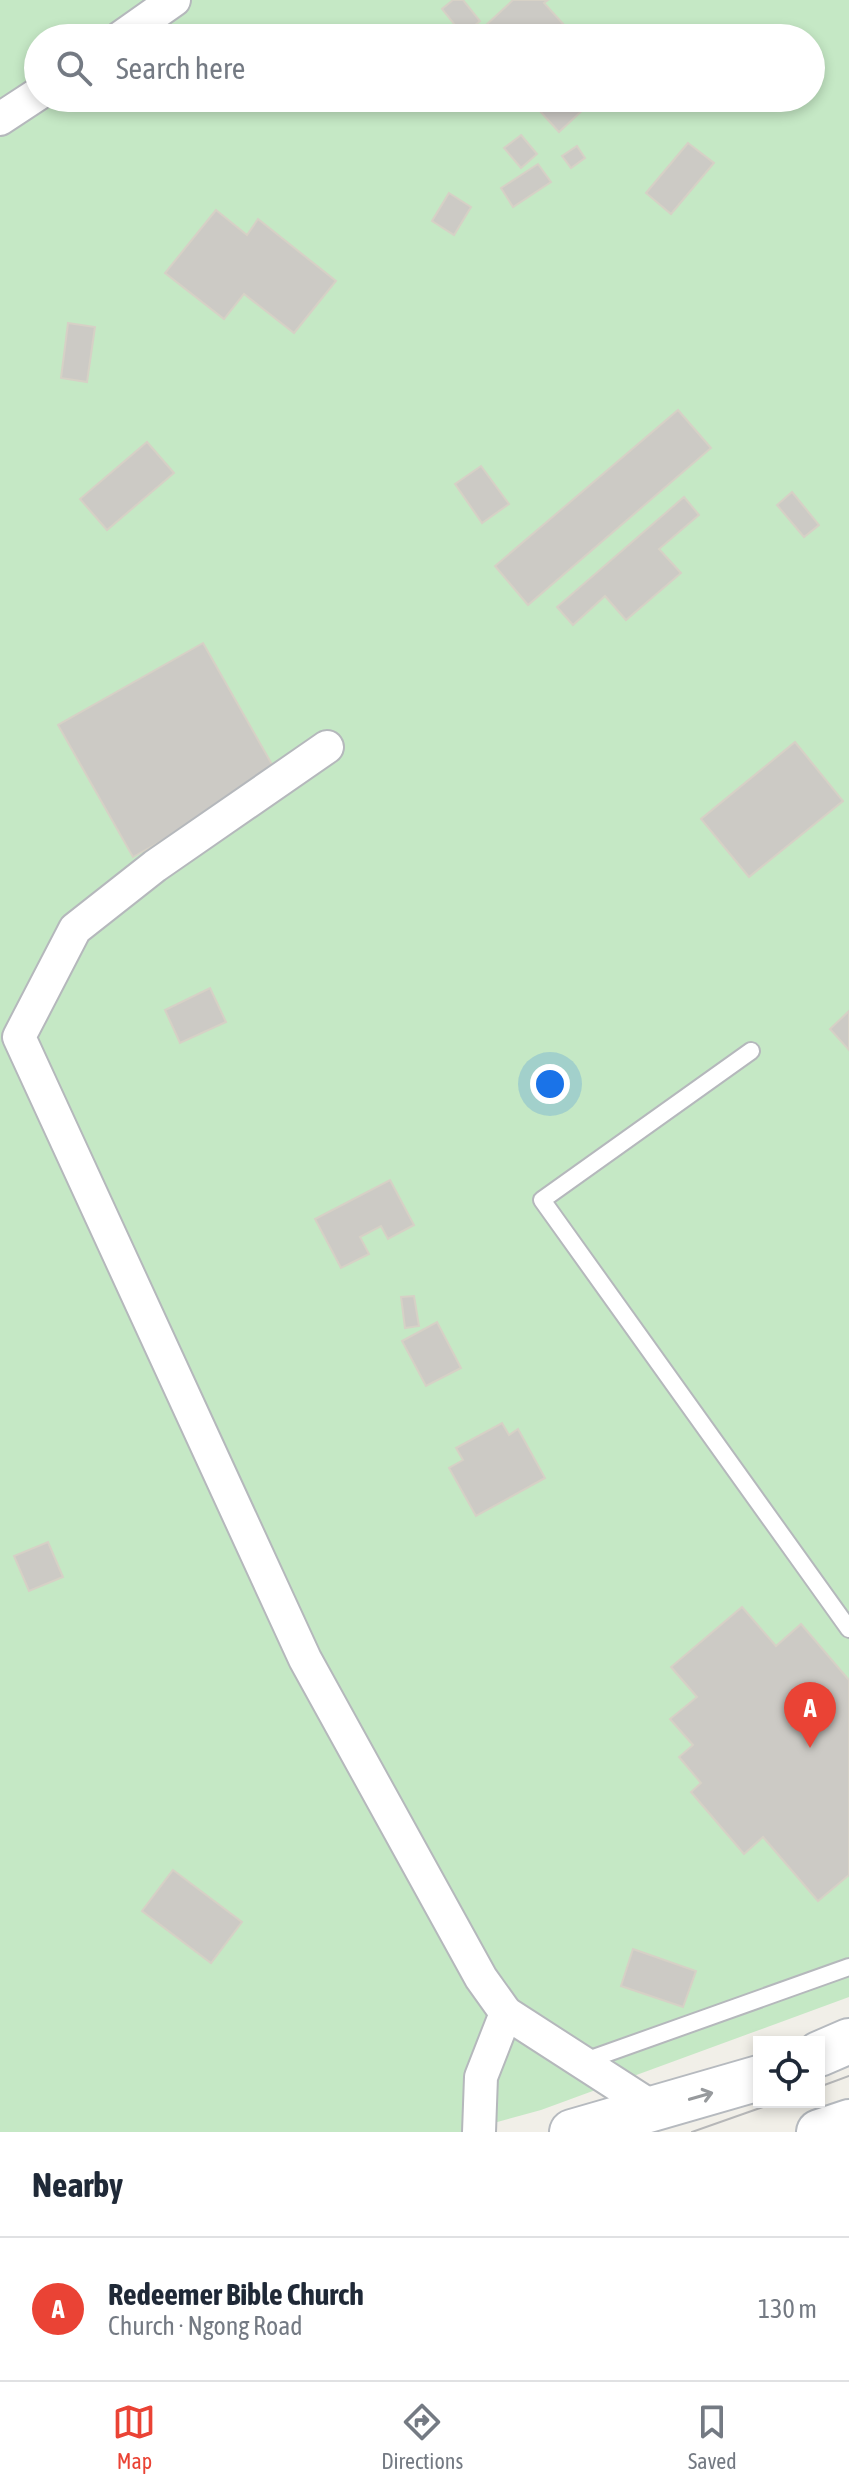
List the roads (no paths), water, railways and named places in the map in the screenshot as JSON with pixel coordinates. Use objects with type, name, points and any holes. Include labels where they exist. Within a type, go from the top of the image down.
[{"type":"main road","points":[[825,2051],[849,2041]]},
{"type":"main road","points":[[572,2132],[753,2080]]},
{"type":"main road","points":[[819,2132],[849,2122]]},
{"type":"street","points":[[140,24],[174,0]]},
{"type":"street","points":[[0,119],[24,103]]},
{"type":"street","points":[[327,747],[155,866],[75,929],[19,1037],[305,1659],[460,1943],[506,2013],[585,2061],[655,2109]]},
{"type":"street","points":[[479,2132],[481,2077],[506,2013]]},
{"type":"lane","points":[[751,1051],[542,1200],[849,1629]]},
{"type":"lane","points":[[585,2061],[849,1967]]},
{"type":"tram line","points":[[825,2085],[849,2076]]},
{"type":"tram line","points":[[692,2132],[760,2108]]},
{"type":"place","name":"Redeemer Bible Church","points":[[810,1748]]}]
